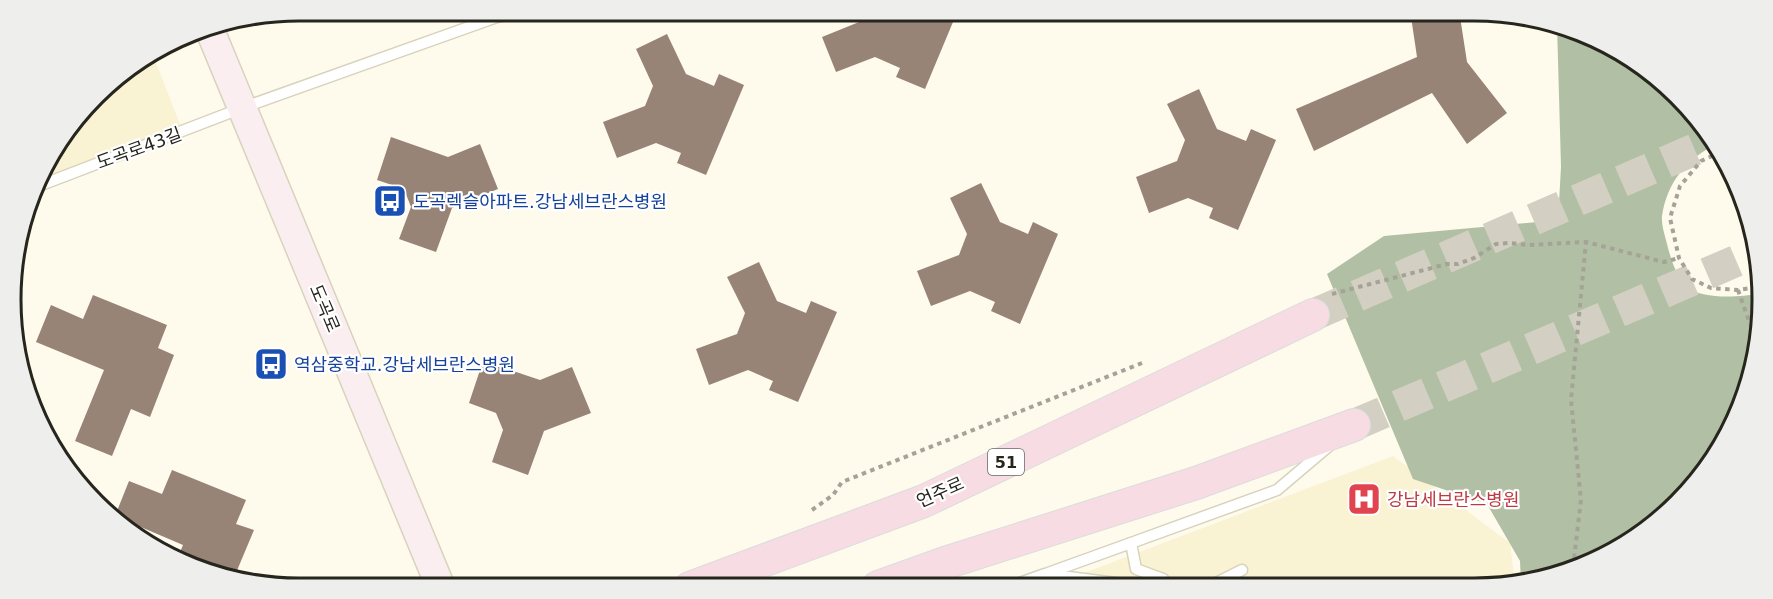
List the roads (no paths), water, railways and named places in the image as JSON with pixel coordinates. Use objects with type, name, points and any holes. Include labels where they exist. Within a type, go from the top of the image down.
[{"type":"main road","name":"도곡로","points":[[213,35],[437,578]]},
{"type":"main road","name":"언주로","points":[[717,578],[924,501],[1313,315]]},
{"type":"main road","points":[[903,578],[1196,483],[1354,425]]},
{"type":"lane","name":"도곡로43길","points":[[47,183],[242,108],[486,21]]},
{"type":"lane","points":[[1034,578],[1277,490],[1354,425]]},
{"type":"lane","points":[[1131,543],[1136,569],[1159,578]]},
{"type":"lane","points":[[1226,578],[1242,570]]},
{"type":"lane","points":[[1045,574],[1076,578]]},
{"type":"tunnel","points":[[1313,315],[1705,145]]},
{"type":"tunnel","points":[[1354,425],[1749,256]]},
{"type":"place","name":"도곡렉슬아파트.강남세브란스병원","points":[[390,201]]},
{"type":"place","name":"역삼중학교.강남세브란스병원","points":[[271,364]]},
{"type":"place","name":"강남세브란스병원","points":[[1364,499]]}]
